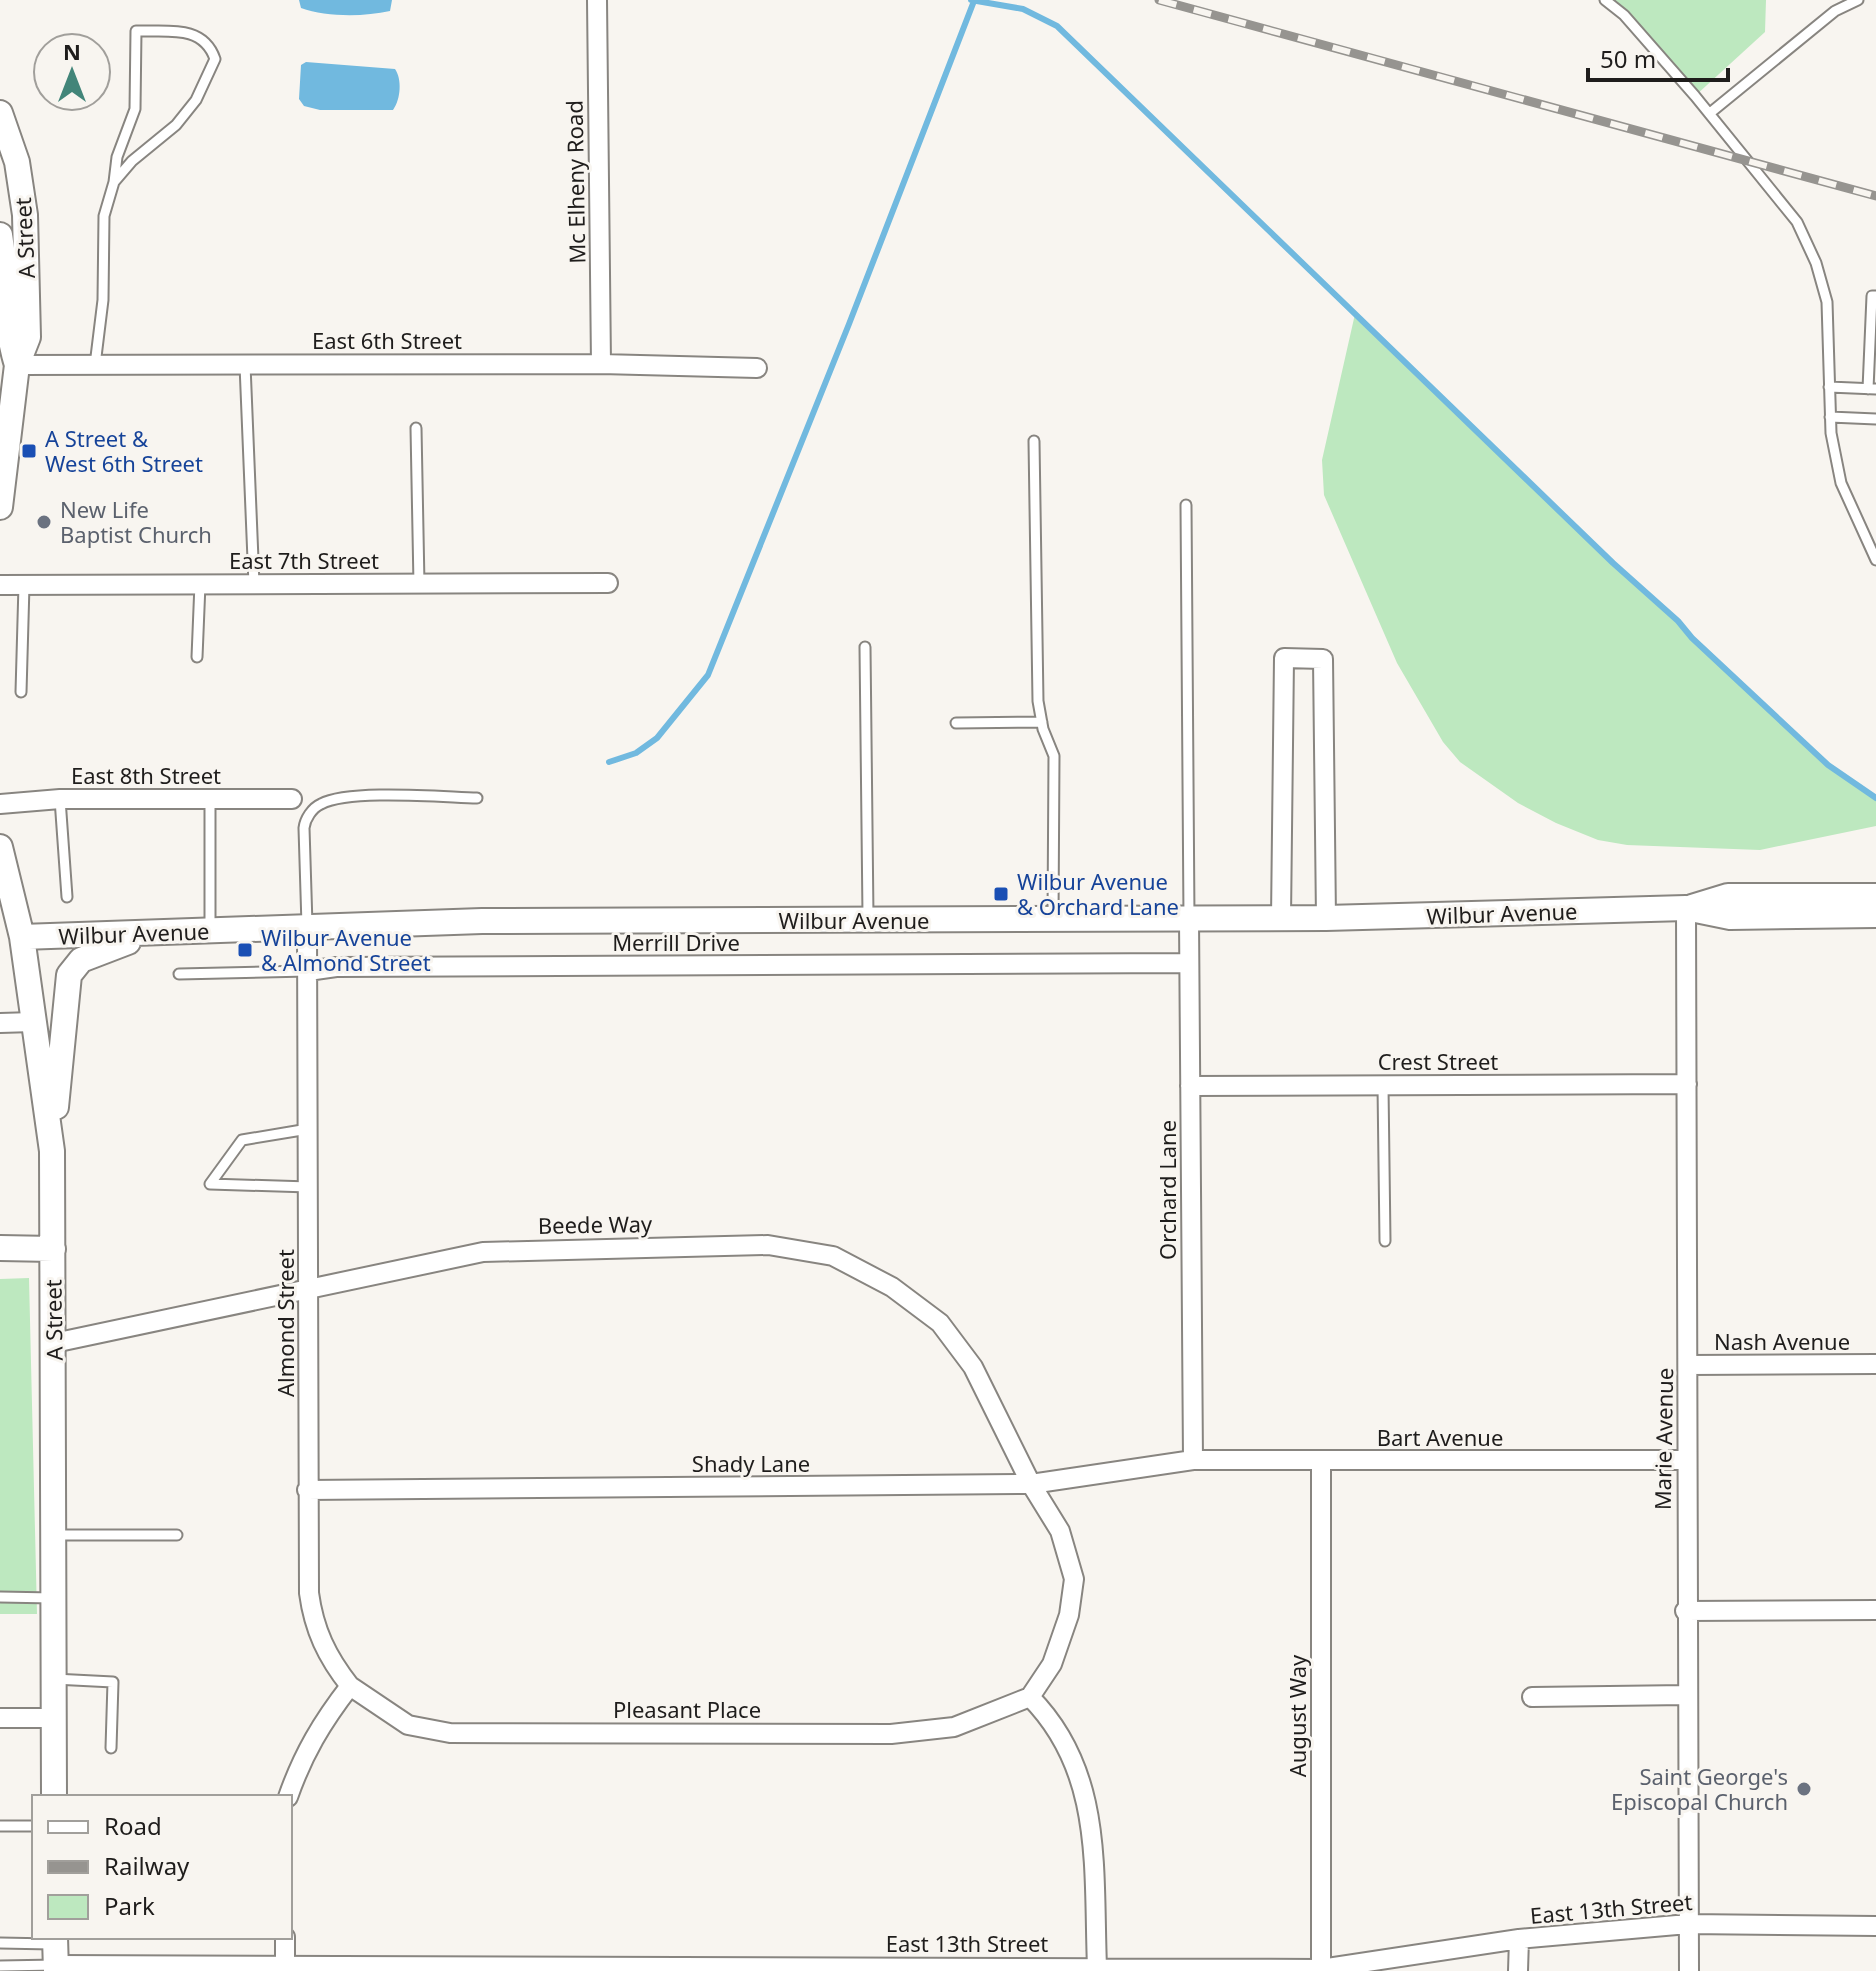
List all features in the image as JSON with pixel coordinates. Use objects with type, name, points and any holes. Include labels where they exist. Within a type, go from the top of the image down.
[{"type":"main road","name":"A Street","points":[[0,113],[17,162],[25,215],[28,337],[8,365]]},
{"type":"main road","name":"A Street","points":[[0,235],[7,285],[8,338],[0,507]]},
{"type":"main road","name":"A Street","points":[[0,850],[22,937],[52,1151],[54,1795]]},
{"type":"main road","name":"Wilbur Avenue","points":[[1686,908],[1728,896],[1876,896]]},
{"type":"main road","name":"Wilbur Avenue","points":[[22,937],[482,921],[1326,918],[1686,908],[1730,917],[1876,915]]},
{"type":"main road","points":[[52,1151],[69,975],[81,960],[94,954],[165,932]]},
{"type":"main road","points":[[0,1248],[53,1249]]},
{"type":"street","name":"Mc Elheny Road","points":[[597,0],[601,364]]},
{"type":"street","name":"East 6th Street","points":[[8,365],[601,364],[757,368]]},
{"type":"street","name":"East 7th Street","points":[[0,585],[608,583]]},
{"type":"street","points":[[1281,918],[1284,658],[1323,659],[1326,918]]},
{"type":"street","name":"East 8th Street","points":[[0,804],[60,799],[292,799]]},
{"type":"street","name":"Marie Avenue","points":[[1686,908],[1688,1365],[1685,1611],[1689,1971]]},
{"type":"street","name":"Orchard Lane","points":[[1189,919],[1193,1460]]},
{"type":"street","name":"Almond Street","points":[[307,928],[309,1593],[313,1624],[331,1661],[350,1686]]},
{"type":"street","name":"Merrill Drive","points":[[308,971],[352,967],[1189,963]]},
{"type":"street","points":[[0,1023],[33,1022]]},
{"type":"street","name":"Crest Street","points":[[1190,1086],[1687,1084]]},
{"type":"street","name":"Beede Way","points":[[54,1343],[483,1252],[768,1245],[833,1256],[892,1287],[940,1323],[973,1367],[1031,1484],[1060,1531],[1074,1579],[1069,1615],[1052,1664],[1030,1697]]},
{"type":"street","name":"Nash Avenue","points":[[1688,1365],[1876,1364]]},
{"type":"street","name":"Bart Avenue","points":[[1193,1460],[1687,1460]]},
{"type":"street","name":"Shady Lane","points":[[307,1490],[1031,1484],[1193,1460]]},
{"type":"street","name":"August Way","points":[[1321,1461],[1321,1970]]},
{"type":"street","points":[[1685,1611],[1876,1610]]},
{"type":"street","points":[[289,1795],[319,1725],[350,1686]]},
{"type":"street","name":"Pleasant Place","points":[[350,1686],[408,1725],[450,1733],[891,1734],[954,1727],[1030,1697]]},
{"type":"street","points":[[1532,1697],[1686,1695]]},
{"type":"street","points":[[1030,1697],[1051,1718],[1078,1766],[1087,1797],[1097,1967]]},
{"type":"street","points":[[0,1718],[53,1718]]},
{"type":"street","name":"East 13th Street","points":[[55,1954],[285,1967],[1321,1970],[1519,1939],[1688,1924],[1876,1926]]},
{"type":"street","points":[[285,1939],[285,1967]]},
{"type":"street","points":[[1518,1971],[1519,1939]]},
{"type":"lane","points":[[1605,0],[1624,15],[1710,113],[1797,222],[1816,263],[1827,302],[1830,417],[1841,483],[1876,560]]},
{"type":"lane","points":[[1710,113],[1835,11],[1858,0]]},
{"type":"lane","points":[[95,365],[103,300],[104,216],[114,182],[117,157],[135,109],[136,31],[169,30],[197,35],[210,44],[215,59],[196,100],[176,125],[132,161],[114,182]]},
{"type":"lane","points":[[1829,387],[1872,389],[1872,296],[1876,296]]},
{"type":"lane","points":[[245,365],[254,584]]},
{"type":"lane","points":[[1830,417],[1876,419]]},
{"type":"lane","points":[[416,428],[419,584]]},
{"type":"lane","points":[[1034,441],[1038,701],[1054,756],[1053,919]]},
{"type":"lane","points":[[1186,505],[1189,919]]},
{"type":"lane","points":[[197,657],[200,584]]},
{"type":"lane","points":[[21,692],[24,585]]},
{"type":"lane","points":[[865,647],[868,920]]},
{"type":"lane","points":[[956,723],[1042,722]]},
{"type":"lane","name":"Almond Street","points":[[307,928],[305,821],[318,804],[334,799],[477,798]]},
{"type":"lane","points":[[60,799],[67,897]]},
{"type":"lane","points":[[210,799],[210,931]]},
{"type":"lane","points":[[179,974],[308,971]]},
{"type":"lane","points":[[1383,1086],[1385,1241]]},
{"type":"lane","points":[[309,1128],[242,1140],[210,1184],[309,1187]]},
{"type":"lane","points":[[55,1535],[177,1535]]},
{"type":"lane","points":[[0,1597],[55,1598]]},
{"type":"lane","points":[[54,1679],[113,1682],[111,1748]]},
{"type":"lane","points":[[0,1826],[32,1826]]},
{"type":"lane","points":[[0,1943],[55,1954]]},
{"type":"lane","points":[[0,1966],[55,1954]]},
{"type":"green space","points":[[1605,0],[1766,0],[1765,32],[1695,96]]},
{"type":"green space","points":[[1355,314],[1828,765],[1876,798],[1876,826],[1760,850],[1627,845],[1598,840],[1556,823],[1518,803],[1460,762],[1443,742],[1397,663],[1324,495],[1322,460]]},
{"type":"green space","points":[[29,1278],[37,1614],[0,1614],[0,1279]]},
{"type":"water","points":[[299,0],[392,0],[390,11],[345,15],[301,8]]},
{"type":"water","points":[[306,62],[395,69],[400,83],[396,105],[393,110],[320,110],[304,106],[299,99],[301,65]]},
{"type":"waterway","points":[[971,0],[1023,9],[1057,26],[1613,563],[1678,621],[1692,638],[1828,765],[1876,798]]},
{"type":"waterway","points":[[609,762],[636,753],[657,738],[708,675],[974,1]]},
{"type":"railway","points":[[1159,0],[1876,196]]},
{"type":"place","name":"A Street & West 6th Street","points":[[29,451]]},
{"type":"place","name":"New Life Baptist Church","points":[[44,522]]},
{"type":"place","name":"Wilbur Avenue & Orchard Lane","points":[[1001,894]]},
{"type":"place","name":"Wilbur Avenue & Almond Street","points":[[245,950]]},
{"type":"place","name":"Saint George's Episcopal Church","points":[[1804,1789]]}]
